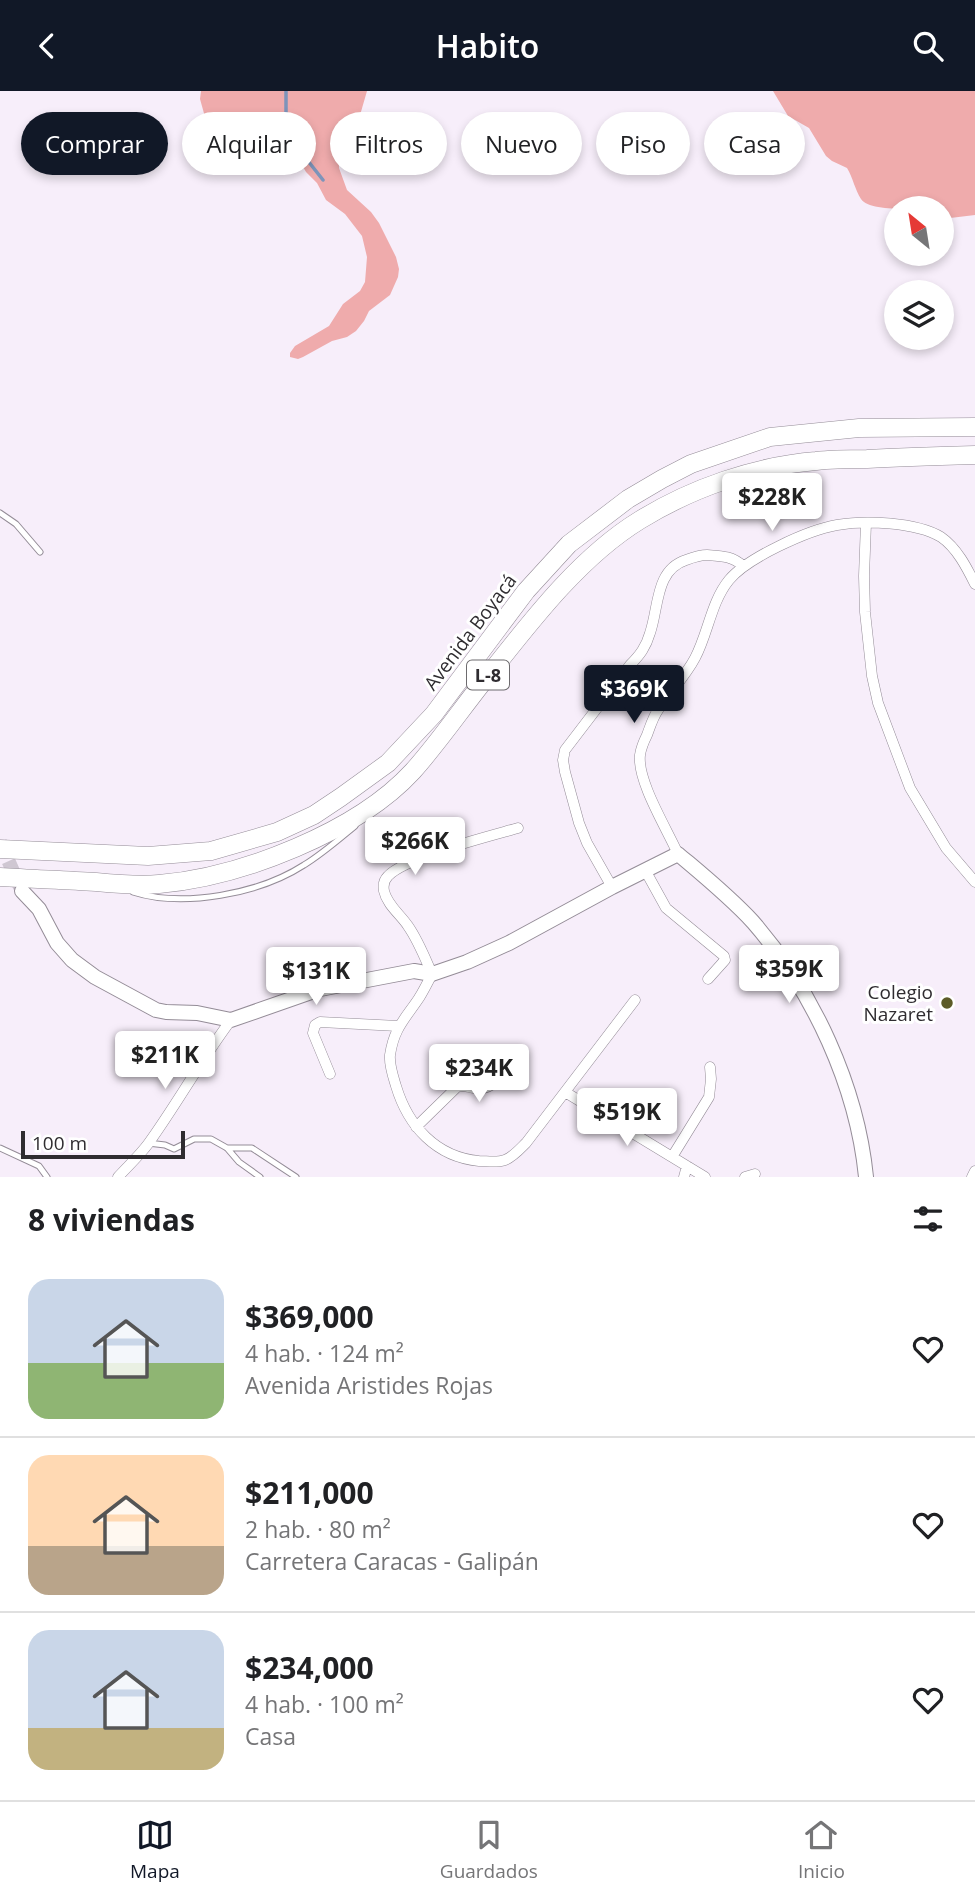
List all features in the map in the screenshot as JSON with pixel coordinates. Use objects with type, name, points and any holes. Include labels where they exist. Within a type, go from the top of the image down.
[{"type":"highway","name":"Avenida Boyacá","points":[[0,849],[148,856],[211,851],[277,832],[314,815],[388,763],[434,714],[526,591],[569,544],[628,499],[662,479],[691,464],[770,437],[859,428],[975,427]]},
{"type":"highway","name":"Avenida Boyacá","points":[[0,877],[158,884],[200,878],[252,865],[307,842],[346,822],[383,798],[413,771],[542,609],[605,544],[640,520],[672,502],[725,480],[769,468],[816,461],[975,455]]},
{"type":"main road","points":[[22,891],[39,909],[63,952],[81,968],[156,1010],[197,1013],[231,1020],[320,989],[414,971],[432,974],[467,962],[509,943],[678,853],[732,900],[789,969],[816,1016],[843,1076],[855,1114],[866,1177]]},
{"type":"street","points":[[866,523],[865,612],[872,677],[878,703],[910,788],[946,848],[975,882]]},
{"type":"street","points":[[678,853],[645,784],[640,756],[656,713],[695,658],[722,591],[743,566],[761,555],[824,527],[840,524],[901,524],[928,531],[941,538],[960,557],[975,585]]},
{"type":"street","points":[[611,887],[582,834],[565,772],[565,750],[642,653],[651,632],[663,579],[670,568],[700,555],[735,559],[743,566]]},
{"type":"street","points":[[518,828],[426,856],[389,875],[384,883],[384,891],[409,927],[432,974],[419,998],[398,1026],[390,1056],[391,1070],[407,1114],[427,1139],[447,1153],[470,1160],[505,1160],[526,1143],[635,1000]]},
{"type":"street","points":[[645,870],[666,908],[724,956],[726,960],[708,979]]},
{"type":"street","points":[[118,1177],[148,1143],[231,1020]]},
{"type":"street","points":[[330,1074],[313,1033],[315,1025],[320,1022],[398,1026]]},
{"type":"street","points":[[416,1127],[457,1087],[464,1085],[483,1089],[492,1085],[502,1077],[515,1055]]},
{"type":"street","points":[[672,1157],[709,1097],[712,1079],[710,1067]]},
{"type":"street","points":[[565,1093],[672,1157],[685,1172],[705,1177]]},
{"type":"street","points":[[972,1177],[975,1171]]},
{"type":"lane","points":[[0,513],[16,524],[40,552]]},
{"type":"lane","points":[[148,1143],[174,1149],[194,1139],[211,1139],[228,1148],[239,1162],[260,1177]]},
{"type":"lane","points":[[0,1148],[39,1166],[47,1177]]},
{"type":"lane","points":[[228,1148],[252,1148],[296,1177]]},
{"type":"shaded area","points":[[201,91],[367,91],[361,112],[330,112],[330,175],[342,175],[347,190],[371,212],[396,257],[399,269],[390,295],[369,311],[356,331],[347,337],[332,341],[298,359],[290,357],[295,346],[329,326],[343,304],[360,291],[365,282],[367,257],[362,236],[345,214],[326,200],[317,183],[309,175],[316,175],[316,112],[204,112]]},
{"type":"shaded area","points":[[773,91],[975,91],[975,215],[954,218],[954,196],[884,196],[884,208],[866,203],[861,199],[847,168],[826,156],[805,126],[805,112],[786,112]]},
{"type":"waterway","points":[[286,91],[286,133],[323,180]]},
{"type":"tunnel","points":[[0,842],[20,887]]},
{"type":"place","name":"Colegio Nazaret","points":[[947,1003]]}]
